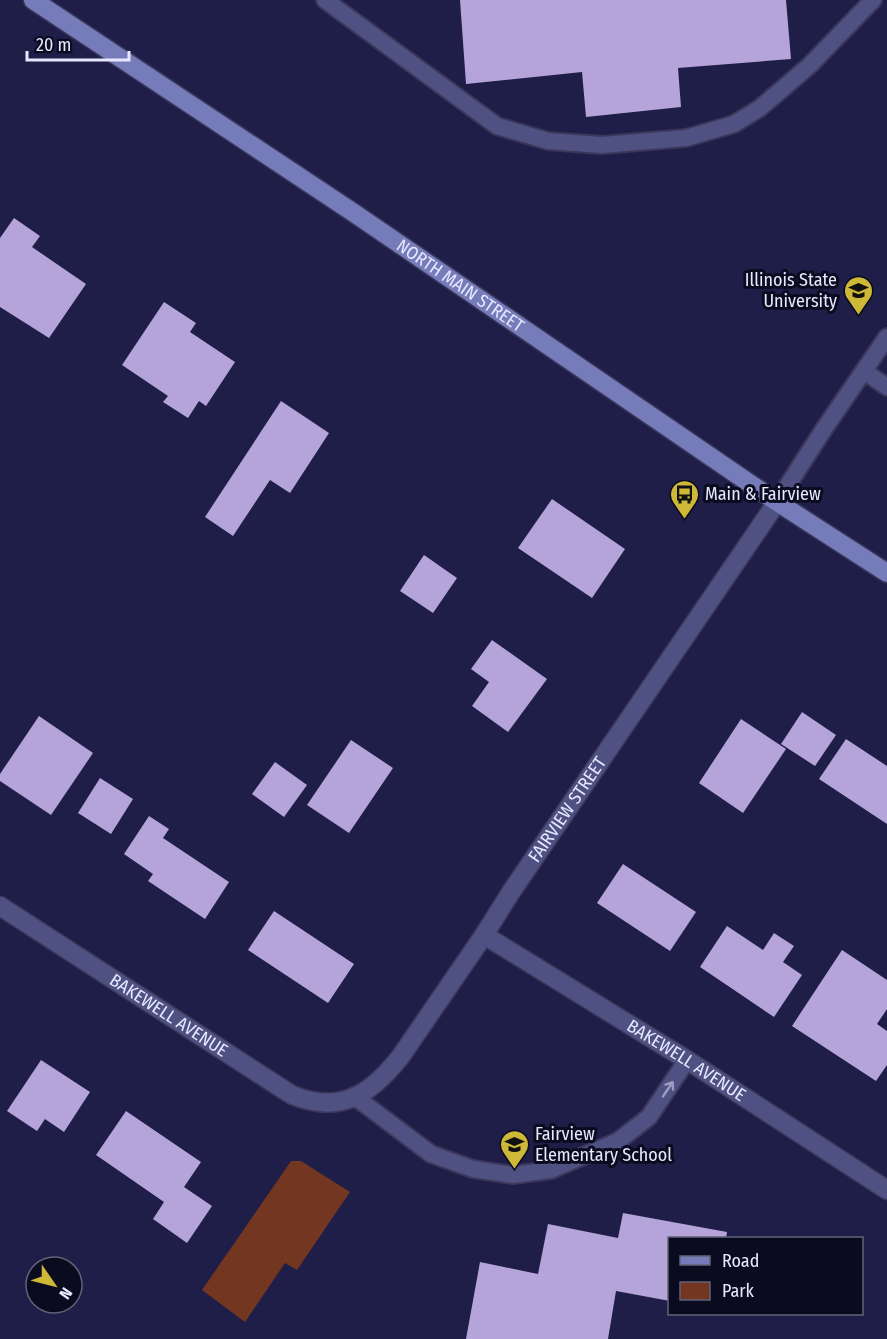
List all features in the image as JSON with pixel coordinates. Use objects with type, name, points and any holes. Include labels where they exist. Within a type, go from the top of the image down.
[{"type":"main road","name":"NORTH MAIN STREET","points":[[33,0],[354,213],[777,502],[887,573]]},
{"type":"street","name":"FAIRVIEW STREET","points":[[349,1099],[386,1075],[401,1056],[777,502]]},
{"type":"street","name":"BAKEWELL AVENUE","points":[[0,906],[292,1095],[306,1101],[325,1103],[349,1099]]},
{"type":"street","name":"BAKEWELL AVENUE","points":[[484,935],[687,1060],[887,1190]]},
{"type":"lane","points":[[326,0],[496,126],[548,141],[602,145],[686,138],[734,124],[760,108],[809,66],[873,0]]},
{"type":"lane","points":[[777,502],[887,337]]},
{"type":"lane","points":[[864,371],[887,387]]},
{"type":"lane","points":[[349,1099],[430,1154],[473,1169],[513,1175],[551,1170],[618,1141],[649,1117],[687,1060]]},
{"type":"green space","points":[[291,1161],[301,1161],[350,1192],[297,1270],[285,1263],[245,1322],[202,1290]]},
{"type":"building","points":[[460,0],[786,0],[791,59],[678,68],[681,107],[586,117],[582,72],[466,84]]},
{"type":"building","points":[[14,218],[40,236],[32,247],[86,284],[49,338],[0,307],[0,238]]},
{"type":"building","points":[[164,302],[196,323],[190,332],[235,362],[206,406],[199,401],[188,418],[163,402],[168,396],[122,365]]},
{"type":"building","points":[[281,401],[329,433],[290,493],[270,480],[233,536],[205,517]]},
{"type":"building","points":[[552,499],[625,549],[592,598],[518,548]]},
{"type":"building","points":[[424,555],[457,578],[433,613],[400,591]]},
{"type":"building","points":[[492,640],[547,679],[508,732],[472,706],[489,682],[471,669]]},
{"type":"building","points":[[802,712],[836,735],[815,766],[781,744]]},
{"type":"building","points":[[39,716],[93,753],[51,815],[0,781],[0,774]]},
{"type":"building","points":[[741,719],[786,749],[743,813],[699,783]]},
{"type":"building","points":[[846,739],[887,766],[887,824],[819,779]]},
{"type":"building","points":[[351,740],[393,768],[349,833],[307,805]]},
{"type":"building","points":[[275,762],[307,785],[284,817],[252,794]]},
{"type":"building","points":[[100,778],[133,799],[111,834],[78,813]]},
{"type":"building","points":[[149,816],[169,829],[163,838],[229,882],[205,919],[148,881],[153,874],[124,854]]},
{"type":"building","points":[[623,864],[696,912],[670,951],[597,903]]},
{"type":"building","points":[[274,911],[354,964],[328,1003],[248,950]]},
{"type":"building","points":[[727,926],[763,950],[774,933],[794,946],[783,962],[802,975],[774,1017],[700,967]]},
{"type":"building","points":[[842,950],[887,980],[887,1009],[877,1024],[887,1031],[887,1065],[876,1081],[792,1026]]},
{"type":"building","points":[[41,1060],[90,1092],[64,1132],[45,1119],[37,1131],[7,1111]]},
{"type":"building","points":[[126,1111],[201,1162],[184,1187],[212,1206],[187,1243],[153,1219],[164,1202],[96,1155]]},
{"type":"building","points":[[623,1213],[727,1232],[726,1237],[668,1237],[668,1301],[616,1291],[608,1339],[466,1339],[480,1262],[538,1274],[548,1224],[618,1238]]},
{"type":"place","name":"Illinois State University","points":[[858,316]]},
{"type":"place","name":"Main & Fairview","points":[[684,520]]},
{"type":"place","name":"Fairview Elementary School","points":[[514,1170]]}]
